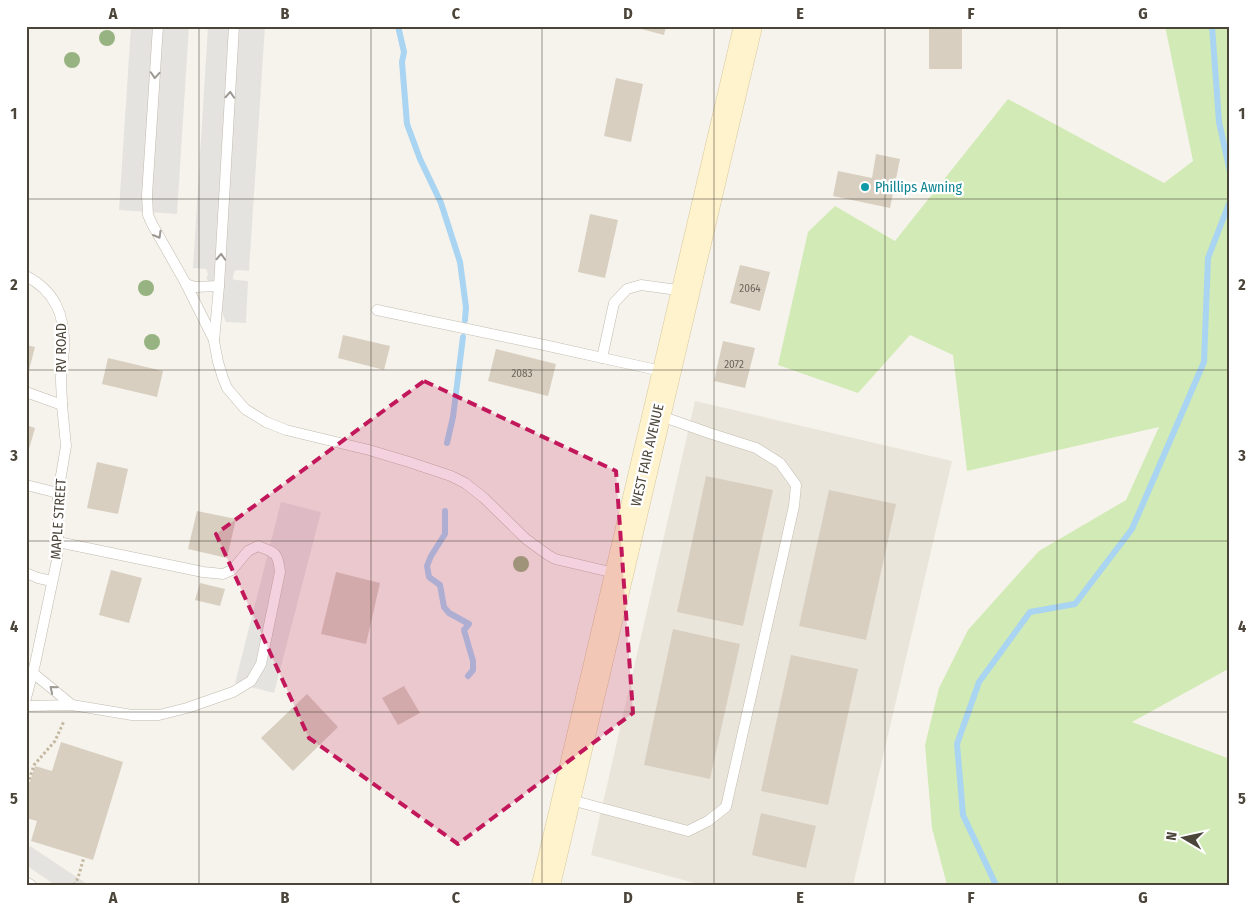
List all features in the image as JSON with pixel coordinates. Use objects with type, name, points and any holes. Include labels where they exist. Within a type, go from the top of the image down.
[{"type":"street","name":"WEST FAIR AVENUE","points":[[546,885],[748,26]]},
{"type":"lane","points":[[158,26],[148,215],[186,284],[214,341],[218,362],[227,388],[245,409],[266,422],[286,430],[369,450],[451,476],[475,490],[526,539],[548,555],[555,559],[619,574]]},
{"type":"lane","points":[[214,341],[219,286],[234,26]]},
{"type":"lane","name":"RV ROAD","points":[[26,276],[45,289],[56,303],[63,323],[62,405]]},
{"type":"lane","points":[[186,284],[195,287],[219,286]]},
{"type":"lane","points":[[602,358],[614,303],[627,289],[641,285],[686,291]]},
{"type":"lane","points":[[377,310],[544,344],[667,372]]},
{"type":"lane","points":[[26,392],[62,405]]},
{"type":"lane","name":"MAPLE STREET","points":[[26,698],[52,581],[58,542],[58,493],[66,446],[62,405]]},
{"type":"lane","points":[[566,799],[688,831],[708,821],[726,807],[794,506],[796,485],[780,463],[756,448],[657,414]]},
{"type":"lane","points":[[26,485],[58,493]]},
{"type":"lane","points":[[26,706],[72,705],[132,715],[159,715],[187,708],[233,692],[251,681],[261,664],[280,572],[279,559],[272,551],[258,546],[248,551],[232,570],[223,574],[203,572],[58,542]]},
{"type":"lane","points":[[26,573],[52,581]]},
{"type":"lane","points":[[33,673],[72,705]]},
{"type":"lane","points":[[26,882],[31,885]]},
{"type":"path","points":[[26,789],[34,765],[55,741]]},
{"type":"path","points":[[74,885],[84,857]]},
{"type":"highlighted area","points":[[424,381],[616,471],[633,713],[458,844],[309,738],[216,534]]},
{"type":"shaded area","points":[[131,26],[189,26],[177,214],[119,210]]},
{"type":"shaded area","points":[[208,26],[265,26],[249,271],[237,270],[233,276],[233,279],[236,280],[248,281],[246,323],[226,322],[206,277],[208,276],[207,270],[193,268]]},
{"type":"shaded area","points":[[695,401],[952,461],[853,885],[702,885],[591,855]]},
{"type":"shaded area","points":[[281,502],[321,512],[274,693],[235,683]]},
{"type":"shaded area","points":[[30,846],[89,885],[55,885],[26,865],[26,853]]},
{"type":"green space","points":[[1165,26],[1230,26],[1230,668],[1132,722],[1230,759],[1230,885],[947,885],[932,828],[925,745],[939,688],[968,630],[1039,551],[1126,500],[1159,427],[967,471],[953,355],[910,335],[858,393],[778,365],[808,232],[835,206],[895,241],[1008,99],[1164,183],[1193,161]]},
{"type":"building","points":[[630,26],[666,26],[664,35]]},
{"type":"building","points":[[929,28],[962,28],[962,69],[929,69]]},
{"type":"building","points":[[616,78],[643,84],[631,142],[604,136]]},
{"type":"building","name":"Phillips Awning","points":[[876,154],[900,159],[890,208],[833,196],[838,171],[872,178]]},
{"type":"building","points":[[590,214],[618,220],[605,278],[578,272]]},
{"type":"building","points":[[740,265],[770,272],[760,311],[730,303]]},
{"type":"building","points":[[343,335],[390,346],[384,370],[338,358]]},
{"type":"building","points":[[723,341],[755,348],[745,388],[714,381]]},
{"type":"building","points":[[26,345],[35,347],[28,374],[26,373]]},
{"type":"building","points":[[496,349],[556,364],[548,396],[488,381]]},
{"type":"building","points":[[108,358],[163,371],[157,397],[102,384]]},
{"type":"building","points":[[26,425],[35,428],[27,456],[26,456]]},
{"type":"building","points":[[97,462],[128,469],[118,514],[87,508]]},
{"type":"building","points":[[706,476],[773,490],[743,626],[677,612]]},
{"type":"building","points":[[829,490],[896,504],[866,640],[799,626]]},
{"type":"building","points":[[197,511],[236,519],[227,558],[188,549]]},
{"type":"building","points":[[111,570],[142,578],[129,623],[99,615]]},
{"type":"building","points":[[336,572],[380,583],[366,644],[321,634]]},
{"type":"building","points":[[200,583],[225,589],[220,606],[195,600]]},
{"type":"building","points":[[673,629],[740,644],[710,779],[644,765]]},
{"type":"building","points":[[791,655],[858,669],[828,805],[761,791]]},
{"type":"building","points":[[404,686],[420,713],[398,725],[382,698]]},
{"type":"building","points":[[307,694],[338,727],[293,771],[261,738]]},
{"type":"building","points":[[61,742],[123,762],[93,860],[31,841],[37,821],[26,818],[26,794],[35,766],[52,771]]},
{"type":"building","points":[[761,813],[816,826],[806,868],[752,855]]},
{"type":"waterway","points":[[398,26],[404,52],[402,62],[407,124],[420,159],[441,203],[460,262],[466,307],[465,320]]},
{"type":"waterway","points":[[1212,26],[1219,122],[1230,172]]},
{"type":"waterway","points":[[996,885],[963,815],[957,744],[979,682],[1030,612],[1075,604],[1132,529],[1204,362],[1208,258],[1230,201]]},
{"type":"waterway","points":[[447,443],[453,417],[463,337]]},
{"type":"waterway","points":[[445,511],[445,534],[427,566],[429,577],[440,585],[444,607],[449,613],[469,624],[464,630],[473,661],[473,670],[468,676]]},
{"type":"place","name":"Phillips Awning","points":[[865,187]]}]
